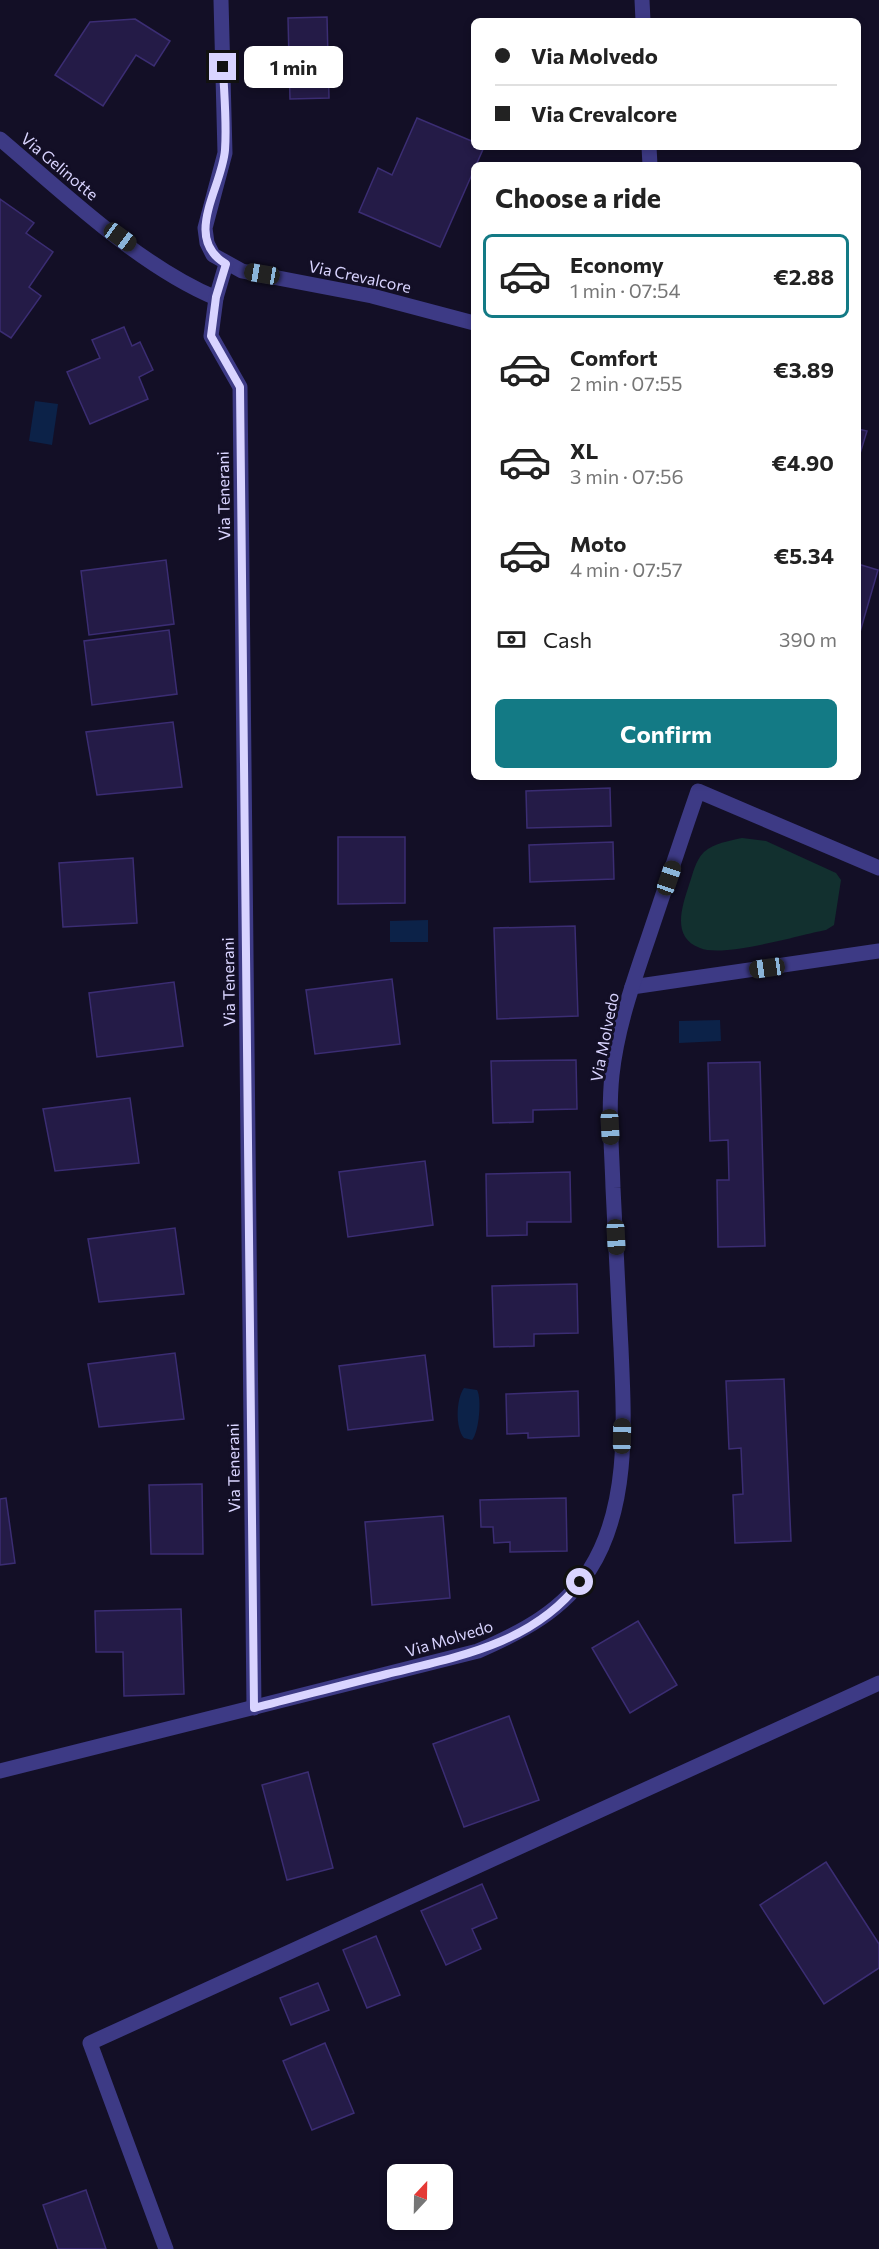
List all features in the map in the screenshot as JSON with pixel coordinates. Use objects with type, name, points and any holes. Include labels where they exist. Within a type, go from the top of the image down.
[{"type":"street","points":[[221,0],[225,153],[205,228],[209,249],[226,264]]},
{"type":"street","points":[[642,0],[643,18]]},
{"type":"street","name":"Via Gelinotte","points":[[0,139],[104,226],[185,285],[216,297]]},
{"type":"street","name":"Via Tenerani","points":[[226,264],[216,297],[211,336],[240,387],[254,1708]]},
{"type":"street","name":"Via Crevalcore","points":[[226,264],[242,271],[398,302],[471,322]]},
{"type":"street","name":"Via Molvedo","points":[[0,1771],[478,1651],[514,1636],[546,1617],[570,1595],[590,1570],[604,1543],[614,1513],[622,1436],[623,1391],[610,1110],[615,1054],[632,987],[700,784],[879,868]]},
{"type":"street","name":"Via Molvedo","points":[[632,987],[879,951]]},
{"type":"street","points":[[166,2249],[90,2043],[879,1683]]},
{"type":"green space","points":[[742,838],[766,841],[836,873],[841,880],[834,925],[826,930],[743,948],[711,950],[691,943],[685,937],[681,921],[696,863],[712,846]]},
{"type":"water","points":[[35,401],[58,404],[52,445],[29,441]]},
{"type":"water","points":[[428,920],[428,942],[390,942],[390,921]]},
{"type":"water","points":[[720,1020],[721,1041],[679,1043],[679,1021]]},
{"type":"water","points":[[464,1388],[477,1390],[479,1394],[478,1423],[472,1440],[464,1438],[459,1428],[459,1399]]},
{"type":"building","points":[[327,17],[329,98],[290,99],[288,18]]},
{"type":"building","points":[[135,19],[170,41],[154,66],[136,55],[103,106],[55,75],[90,22]]},
{"type":"building","points":[[417,118],[471,141],[471,150],[483,150],[477,162],[471,162],[471,177],[440,247],[359,212],[378,168],[392,175]]},
{"type":"building","points":[[0,199],[34,223],[26,233],[53,252],[29,287],[41,296],[11,338],[0,331]]},
{"type":"building","points":[[124,327],[132,346],[140,342],[153,370],[139,377],[148,399],[90,424],[67,372],[100,358],[92,340]]},
{"type":"building","points":[[861,430],[867,431],[861,450]]},
{"type":"building","points":[[166,560],[174,624],[89,635],[81,571]]},
{"type":"building","points":[[861,565],[878,570],[861,629]]},
{"type":"building","points":[[169,630],[177,694],[92,705],[84,641]]},
{"type":"building","points":[[173,722],[182,787],[97,795],[86,732]]},
{"type":"building","points":[[610,788],[611,826],[527,828],[526,791]]},
{"type":"building","points":[[338,837],[405,837],[405,903],[338,904]]},
{"type":"building","points":[[613,842],[614,879],[530,882],[529,845]]},
{"type":"building","points":[[133,858],[137,923],[63,927],[59,863]]},
{"type":"building","points":[[575,926],[578,1016],[497,1019],[494,928]]},
{"type":"building","points":[[392,979],[400,1044],[315,1054],[306,990]]},
{"type":"building","points":[[174,982],[183,1046],[97,1057],[89,993]]},
{"type":"building","points":[[576,1060],[577,1109],[533,1110],[533,1122],[493,1123],[491,1061]]},
{"type":"building","points":[[760,1062],[765,1246],[718,1247],[717,1180],[729,1180],[728,1140],[710,1141],[708,1063]]},
{"type":"building","points":[[130,1098],[139,1163],[55,1171],[43,1109]]},
{"type":"building","points":[[425,1161],[433,1225],[348,1237],[339,1172]]},
{"type":"building","points":[[570,1172],[571,1222],[527,1222],[527,1235],[487,1236],[486,1174]]},
{"type":"building","points":[[175,1228],[184,1294],[99,1302],[88,1239]]},
{"type":"building","points":[[577,1284],[578,1333],[534,1334],[534,1346],[494,1347],[492,1286]]},
{"type":"building","points":[[175,1353],[184,1419],[99,1427],[88,1364]]},
{"type":"building","points":[[425,1355],[433,1420],[348,1430],[339,1366]]},
{"type":"building","points":[[784,1379],[791,1541],[735,1543],[733,1495],[743,1494],[741,1448],[729,1449],[726,1381]]},
{"type":"building","points":[[578,1391],[579,1436],[528,1438],[528,1433],[507,1434],[506,1394]]},
{"type":"building","points":[[202,1484],[203,1554],[151,1554],[149,1485]]},
{"type":"building","points":[[6,1498],[15,1563],[0,1565],[0,1499]]},
{"type":"building","points":[[566,1498],[567,1551],[510,1552],[510,1542],[494,1543],[493,1527],[481,1527],[480,1500]]},
{"type":"building","points":[[443,1516],[450,1598],[372,1605],[365,1522]]},
{"type":"building","points":[[181,1609],[184,1694],[124,1696],[123,1652],[96,1652],[95,1611]]},
{"type":"building","points":[[638,1621],[677,1685],[630,1713],[592,1648]]},
{"type":"building","points":[[509,1716],[539,1800],[464,1827],[433,1744]]},
{"type":"building","points":[[308,1772],[333,1868],[287,1880],[262,1785]]},
{"type":"building","points":[[826,1862],[879,1944],[879,1968],[824,2004],[760,1905]]},
{"type":"building","points":[[482,1884],[497,1918],[472,1929],[481,1949],[446,1965],[421,1911]]},
{"type":"building","points":[[376,1936],[400,1995],[367,2008],[343,1950]]},
{"type":"building","points":[[318,1983],[329,2010],[291,2025],[280,1998]]},
{"type":"building","points":[[325,2043],[354,2113],[312,2130],[283,2061]]},
{"type":"building","points":[[86,2190],[106,2249],[58,2249],[43,2205]]},
{"type":"route","points":[[223,67],[225,153],[205,228],[209,249],[213,255],[226,264],[216,297],[211,336],[240,387],[254,1708],[478,1651],[514,1636],[546,1617],[570,1595],[580,1582]]}]
